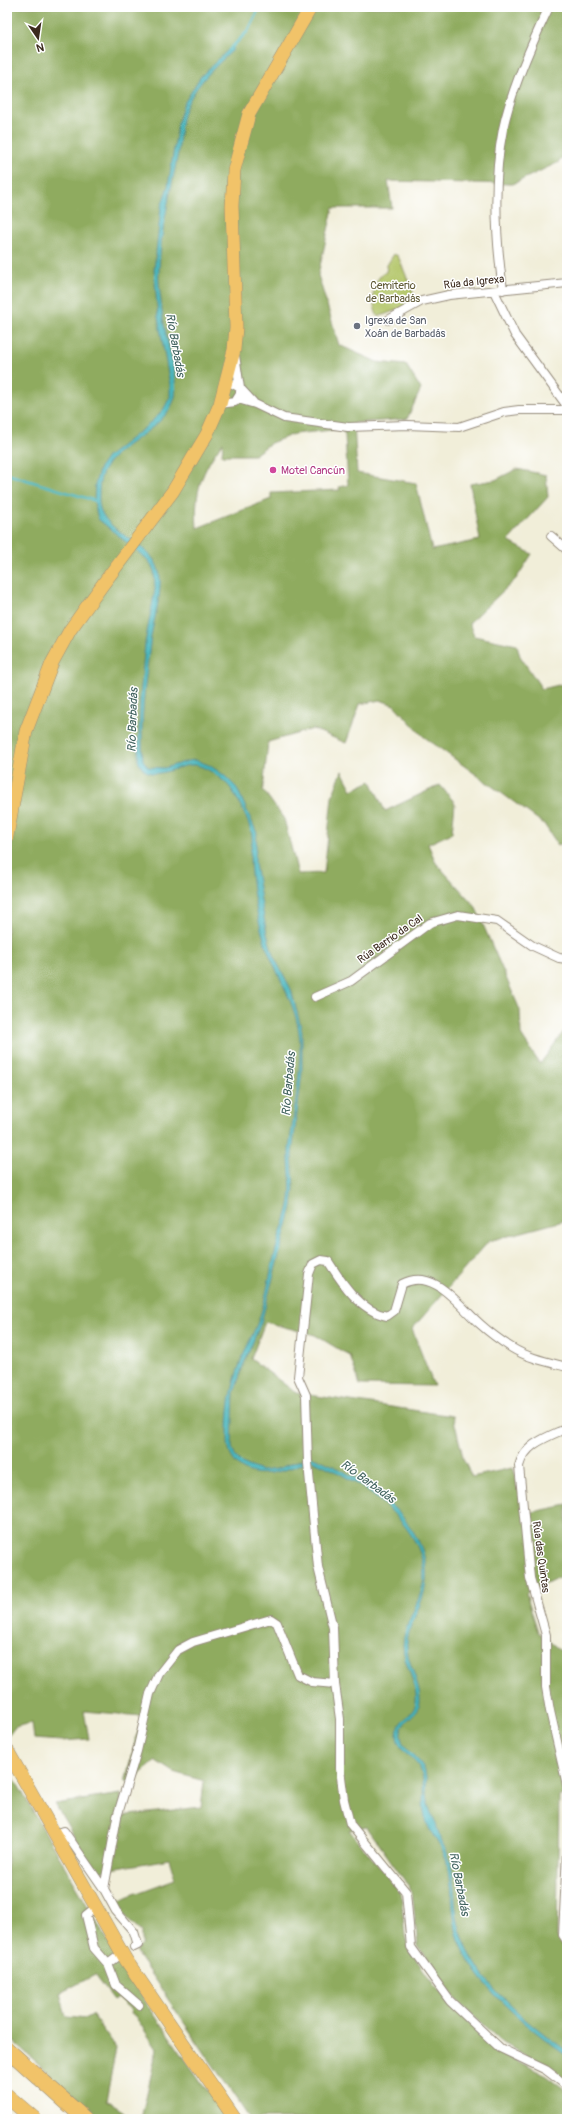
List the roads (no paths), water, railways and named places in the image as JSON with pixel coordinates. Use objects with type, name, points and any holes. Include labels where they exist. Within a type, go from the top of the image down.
[{"type":"highway","points":[[7,2049],[84,2119]]},
{"type":"highway","points":[[7,2096],[34,2119]]},
{"type":"main road","points":[[7,836],[26,731],[52,663],[70,630],[141,531],[173,491],[206,434],[220,404],[234,350],[236,328],[232,206],[234,170],[249,114],[311,7]]},
{"type":"main road","points":[[7,1750],[126,1960],[235,2119]]},
{"type":"street","points":[[503,290],[498,197],[501,142],[511,104],[549,7]]},
{"type":"street","name":"Rúa da Igrexa","points":[[388,320],[422,301],[477,291],[494,291],[567,283]]},
{"type":"street","points":[[494,291],[515,335],[567,406]]},
{"type":"street","points":[[220,404],[235,402],[238,399],[240,388],[234,350]]},
{"type":"street","points":[[226,380],[240,388],[255,404]]},
{"type":"street","points":[[238,399],[255,404],[284,418],[348,427],[407,425],[459,427],[504,412],[519,410],[567,410]]},
{"type":"street","points":[[551,536],[567,550]]},
{"type":"street","name":"Rúa Barrio da Cal","points":[[315,997],[351,981],[430,924],[458,915],[497,920],[533,946],[559,958],[567,959]]},
{"type":"street","points":[[567,1367],[526,1355],[513,1349],[496,1337],[443,1288],[421,1278],[410,1280],[402,1284],[394,1311],[388,1316],[376,1314],[361,1303],[341,1281],[328,1261],[321,1260],[313,1264],[309,1274],[298,1377],[306,1395],[309,1454],[308,1463],[318,1567],[333,1628],[335,1684],[340,1719],[340,1769],[344,1800],[350,1824],[406,1892],[411,1947],[450,2001],[500,2048],[546,2070],[567,2086]]},
{"type":"street","name":"Rúa das Quintas","points":[[567,1428],[528,1448],[522,1456],[519,1466],[530,1578],[546,1635],[546,1687],[567,1785]]},
{"type":"street","points":[[104,1889],[117,1816],[137,1751],[150,1694],[159,1674],[178,1650],[193,1642],[271,1619],[277,1623],[298,1675],[312,1682],[335,1684]]},
{"type":"street","points":[[55,1834],[64,1832],[104,1889],[116,1911],[134,1932],[138,1945],[134,1947]]},
{"type":"street","points":[[567,1852],[564,1935],[567,1941]]},
{"type":"street","points":[[96,1907],[86,1915],[94,1948],[108,1964],[116,1985],[139,2005]]},
{"type":"street","points":[[108,1964],[116,1958]]},
{"type":"water","points":[[230,48],[234,49],[214,68],[197,88],[185,109],[164,227],[160,256],[159,281],[163,320],[175,379],[175,397],[163,418],[122,450],[106,467],[101,477],[99,497],[100,509],[106,519],[115,528],[146,551],[154,560],[159,571],[159,598],[151,636],[146,673],[142,732],[143,760],[148,767],[164,768],[195,760],[209,765],[224,775],[237,788],[257,833],[255,863],[266,929],[273,955],[291,989],[302,1031],[302,1073],[292,1155],[294,1189],[292,1207],[261,1323],[243,1366],[234,1393],[232,1447],[235,1456],[242,1463],[261,1471],[277,1469],[311,1456],[330,1464],[371,1488],[389,1503],[405,1520],[417,1539],[425,1559],[426,1581],[423,1597],[408,1635],[407,1651],[419,1688],[420,1703],[419,1708],[403,1726],[401,1731],[402,1741],[408,1750],[420,1762],[425,1771],[427,1802],[450,1860],[458,1923],[468,1950],[490,1984],[504,1999],[535,2027],[567,2051],[567,2055],[534,2031],[501,2001],[486,1985],[473,1967],[463,1949],[456,1930],[450,1877],[446,1859],[429,1828],[425,1817],[423,1806],[422,1774],[420,1768],[404,1751],[398,1741],[397,1735],[400,1725],[413,1711],[416,1702],[415,1688],[405,1660],[403,1645],[406,1629],[423,1584],[423,1563],[416,1543],[403,1524],[387,1507],[369,1492],[329,1468],[311,1460],[280,1471],[257,1474],[247,1471],[238,1465],[231,1456],[229,1449],[228,1419],[236,1374],[259,1319],[289,1204],[291,1186],[289,1149],[299,1073],[299,1033],[292,1006],[270,956],[262,933],[254,900],[251,877],[251,832],[243,810],[235,795],[228,785],[212,772],[203,767],[194,765],[156,773],[143,769],[138,761],[140,696],[145,643],[155,589],[154,571],[149,561],[98,519],[94,502],[95,484],[100,467],[107,457],[148,425],[163,410],[170,397],[170,385],[158,318],[154,270],[161,207],[168,186],[178,122],[183,105],[201,76]]},
{"type":"waterway","name":"Río Barbadás","points":[[229,50],[248,31],[260,7]]},
{"type":"waterway","points":[[7,474],[96,501]]},
{"type":"place","name":"Igrexa de San Xoán de Barbadás","points":[[357,326]]},
{"type":"place","name":"Motel Cancún","points":[[273,470]]},
{"type":"park label","name":"Cemiterio de Barbadás","points":[[393,291]]}]
